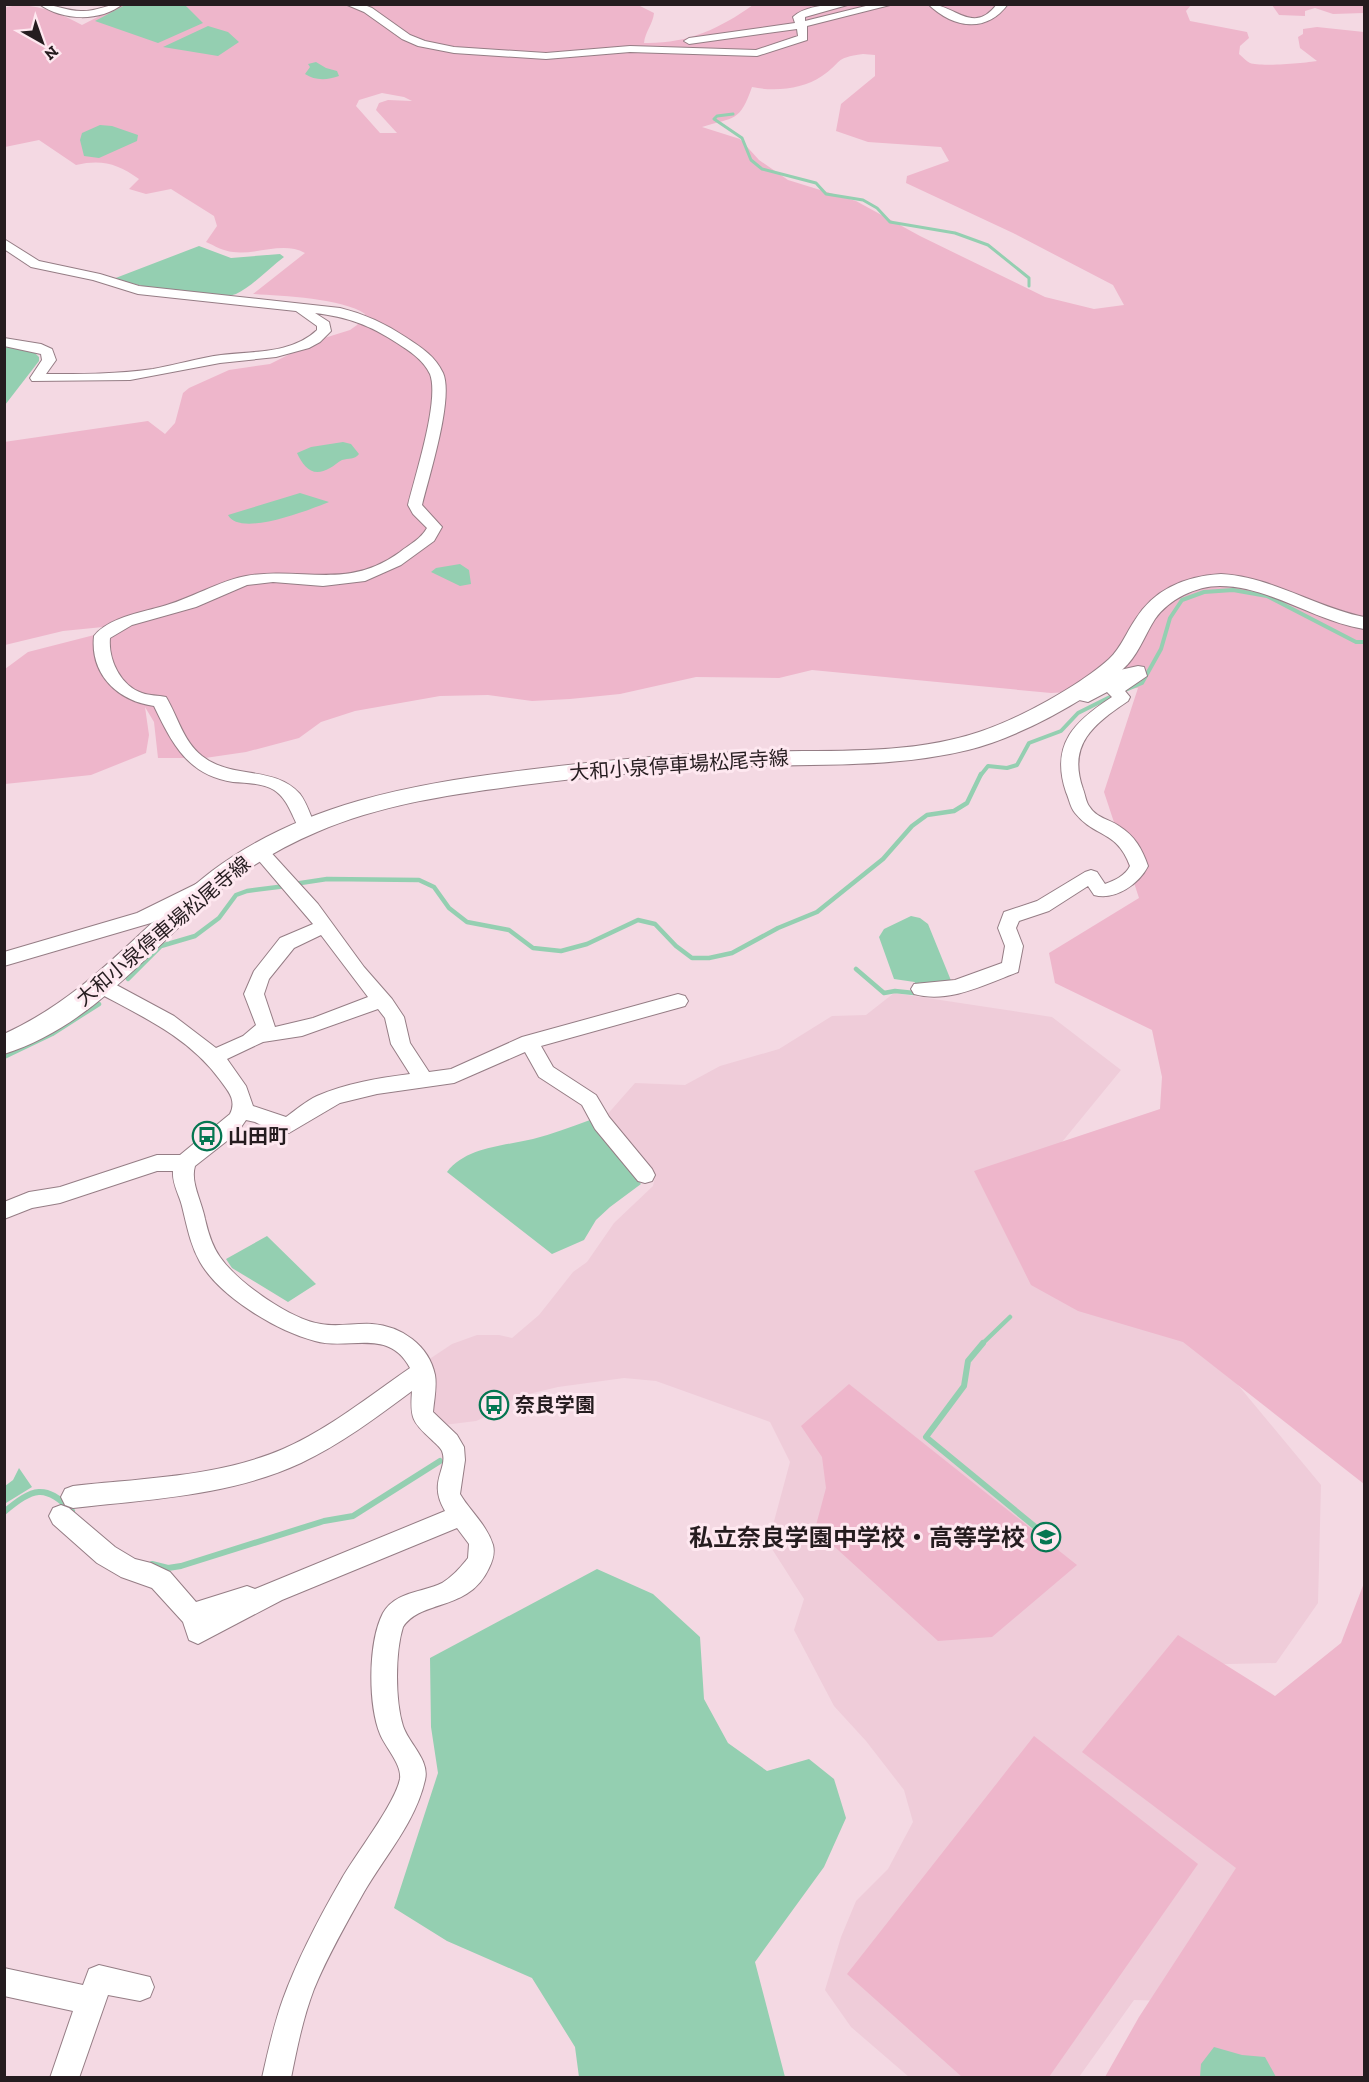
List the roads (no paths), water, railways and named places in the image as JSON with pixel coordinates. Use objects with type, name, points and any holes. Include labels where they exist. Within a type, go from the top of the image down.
[{"type":"main road","name":"大和小泉停車場松尾寺線","points":[[4,1045],[64,1014],[102,986],[179,913],[226,873],[260,850],[307,828],[395,798],[481,783],[599,768],[684,761],[882,755],[954,747],[1010,729],[1044,712],[1114,666],[1126,655],[1155,605],[1173,593],[1199,583],[1227,579],[1260,585],[1316,611],[1365,623]]},
{"type":"street","points":[[44,4],[75,15],[85,16],[118,4]]},
{"type":"street","points":[[350,4],[368,10],[406,37],[423,44],[454,50],[546,56],[630,49],[800,25],[889,4]]},
{"type":"street","points":[[630,49],[757,52],[803,38],[798,16],[846,4]]},
{"type":"street","points":[[933,4],[959,20],[977,23],[993,18],[1003,4]]},
{"type":"street","points":[[4,243],[35,264],[160,294],[340,312],[365,319],[407,343],[431,362],[437,375],[439,404],[415,505],[418,511],[435,527],[434,532],[396,562],[360,578],[323,582],[273,577],[244,581],[190,604],[126,622],[102,636],[100,651],[123,689],[135,696],[160,701],[181,744],[192,756],[212,770],[225,775],[268,781],[279,785],[294,799],[307,828]]},
{"type":"street","points":[[4,342],[41,348],[47,352],[49,360],[38,378],[94,378],[144,374],[217,360],[279,352],[308,344],[320,337],[324,331],[324,324],[296,307]]},
{"type":"street","points":[[921,989],[931,991],[956,988],[1011,967],[1014,946],[1007,928],[1011,917],[1043,906],[1091,876],[1100,891],[1120,886],[1136,873],[1139,866],[1132,848],[1113,831],[1096,823],[1081,809],[1069,767],[1074,741],[1090,719],[1139,676],[1138,671],[1126,674],[1088,697],[1072,693]]},
{"type":"street","points":[[260,850],[324,926],[357,972],[381,1000],[393,1017],[401,1044],[424,1080]]},
{"type":"street","points":[[4,959],[144,918],[226,873]]},
{"type":"street","points":[[213,1056],[259,1035],[266,1026],[254,994],[261,976],[286,943],[324,926]]},
{"type":"street","points":[[4,1210],[29,1200],[60,1195],[137,1168],[158,1163],[185,1163],[232,1126],[242,1112],[243,1105],[237,1088],[213,1056],[194,1039],[102,986]]},
{"type":"street","points":[[259,1035],[268,1036],[286,1032],[381,1000]]},
{"type":"street","points":[[242,1112],[260,1115],[275,1124],[289,1125],[323,1102],[336,1097],[377,1086],[454,1076],[529,1042],[678,1000]]},
{"type":"street","points":[[529,1042],[546,1072],[586,1096],[602,1123],[645,1175]]},
{"type":"street","points":[[185,1163],[183,1179],[192,1203],[199,1239],[204,1251],[220,1274],[291,1323],[305,1330],[337,1335],[375,1333],[388,1335],[408,1349],[423,1372],[422,1414],[453,1448],[454,1461],[448,1482],[450,1499],[481,1543],[481,1554],[476,1569],[454,1589],[405,1607],[392,1622],[388,1645],[386,1693],[390,1727],[402,1752],[414,1768],[413,1780],[392,1822],[359,1874],[300,1988],[276,2078]]},
{"type":"street","points":[[423,1372],[343,1429],[269,1466],[219,1478],[67,1506],[106,1555],[130,1569],[151,1574],[161,1580],[193,1616],[198,1632],[273,1592],[461,1515]]},
{"type":"street","points":[[205,1610],[239,1598],[273,1592]]},
{"type":"street","points":[[64,2078],[99,1979],[140,1987]]},
{"type":"street","points":[[4,1982],[91,2001]]},
{"type":"waterway","points":[[733,114],[717,116],[714,119],[742,138],[751,160],[762,169],[816,183],[826,194],[863,200],[877,208],[890,222],[955,233],[988,245],[1029,278],[1029,286]]},
{"type":"waterway","points":[[1123,691],[1142,683],[1161,649],[1170,618],[1182,600],[1204,592],[1233,590],[1267,596],[1356,642],[1364,642]]},
{"type":"waterway","points":[[980,776],[988,766],[1007,768],[1017,765],[1029,743],[1061,731],[1078,713],[1116,694]]},
{"type":"waterway","points":[[294,884],[327,879],[419,880],[434,887],[449,908],[467,922],[509,930],[533,948],[561,951],[587,944],[638,920],[655,924],[676,946],[692,958],[709,958],[732,953],[778,928],[817,912],[883,859],[912,826],[927,815],[954,811],[967,803],[980,776]]},
{"type":"waterway","points":[[128,979],[161,946],[195,936],[219,918],[236,895],[247,891],[286,886]]},
{"type":"waterway","points":[[856,969],[884,993],[895,991],[914,993],[917,983]]},
{"type":"waterway","points":[[4,1057],[52,1034],[99,1004]]},
{"type":"waterway","points":[[983,1343],[1010,1317]]},
{"type":"waterway","points":[[983,1343],[968,1361],[964,1386],[926,1437],[1050,1539]]},
{"type":"waterway","points":[[152,1564],[168,1568],[181,1566],[324,1521],[353,1516],[440,1461]]},
{"type":"waterway","points":[[4,1512],[23,1498],[39,1492],[54,1496],[72,1511]]},
{"type":"place","name":"山田町","points":[[207,1136]]},
{"type":"place","name":"奈良学園","points":[[494,1405]]},
{"type":"place","name":"私立奈良学園中学校・高等学校","points":[[1046,1537]]}]
